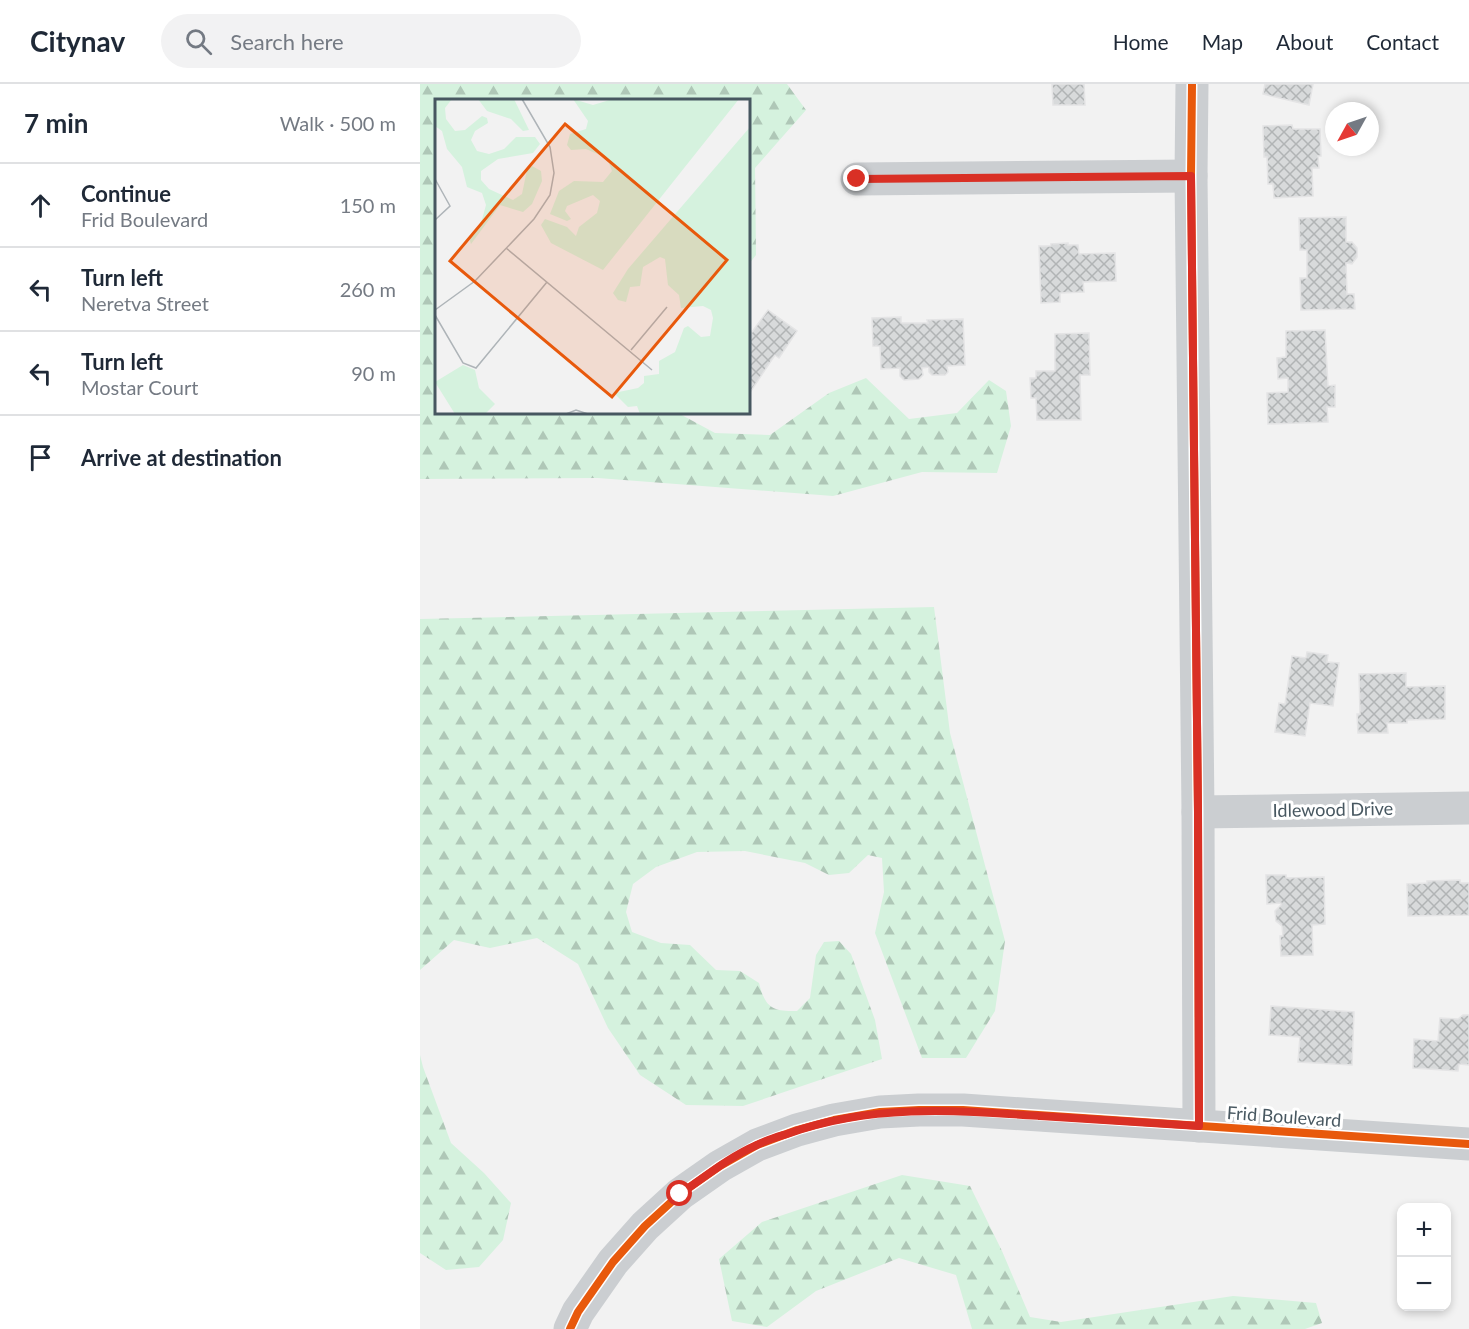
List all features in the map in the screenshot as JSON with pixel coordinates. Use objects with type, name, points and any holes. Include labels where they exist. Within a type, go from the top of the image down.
[{"type":"street","points":[[1192,84],[1199,1126]]},
{"type":"street","points":[[857,179],[1191,176]]},
{"type":"street","name":"Idlewood Drive","points":[[1198,812],[1469,808]]},
{"type":"street","name":"Frid Boulevard","points":[[570,1329],[578,1312],[613,1262],[645,1226],[680,1194],[720,1166],[757,1145],[797,1130],[834,1120],[880,1113],[963,1110],[1469,1144]]},
{"type":"green space","points":[[420,84],[787,84],[806,110],[755,168],[756,255],[750,263],[750,99],[435,99],[435,414],[680,414],[715,433],[770,435],[829,393],[866,378],[909,419],[957,413],[989,380],[1006,391],[1011,426],[997,473],[922,472],[833,496],[598,478],[420,479]]},
{"type":"green space","points":[[934,607],[950,733],[1005,941],[995,1011],[966,1058],[922,1058],[875,933],[884,892],[882,858],[868,855],[849,873],[829,875],[805,863],[745,851],[697,852],[656,867],[633,884],[626,912],[632,932],[661,943],[690,945],[716,970],[740,971],[759,983],[767,1003],[776,1009],[797,1011],[810,998],[816,955],[824,942],[839,941],[851,954],[875,1020],[882,1059],[743,1106],[686,1105],[640,1075],[608,1028],[578,964],[537,938],[490,948],[454,940],[420,970],[420,619]]},
{"type":"green space","points":[[420,1055],[451,1143],[484,1173],[511,1203],[503,1240],[479,1267],[446,1270],[420,1253]]},
{"type":"green space","points":[[902,1175],[970,1186],[1002,1251],[1030,1317],[1061,1322],[1233,1296],[1316,1303],[1322,1323],[1305,1329],[972,1329],[956,1275],[899,1258],[816,1291],[767,1327],[732,1321],[719,1259],[762,1222]]},
{"type":"building","points":[[1052,84],[1084,84],[1085,105],[1053,105]]},
{"type":"building","points":[[1265,84],[1313,84],[1309,105],[1263,94]]},
{"type":"building","points":[[1292,125],[1293,129],[1320,129],[1319,168],[1312,168],[1313,196],[1274,198],[1273,184],[1268,184],[1263,126]]},
{"type":"building","points":[[1346,217],[1346,242],[1352,242],[1357,248],[1357,257],[1352,264],[1346,263],[1347,294],[1354,294],[1355,309],[1301,310],[1300,278],[1307,278],[1307,250],[1300,250],[1299,218]]},
{"type":"building","points":[[1068,243],[1068,245],[1078,245],[1079,254],[1115,253],[1116,281],[1083,282],[1084,292],[1060,293],[1060,302],[1041,303],[1039,246]]},
{"type":"building","points":[[768,310],[797,331],[779,358],[775,355],[751,391],[750,331],[752,332]]},
{"type":"building","points":[[901,317],[901,323],[963,319],[965,365],[947,366],[948,372],[945,375],[932,375],[929,367],[922,368],[923,375],[919,379],[904,380],[900,376],[900,368],[881,369],[880,346],[873,346],[872,318]]},
{"type":"building","points":[[1325,330],[1328,386],[1335,385],[1335,407],[1327,407],[1328,422],[1268,424],[1267,393],[1288,392],[1288,378],[1278,379],[1277,358],[1286,357],[1286,331]]},
{"type":"building","points":[[1089,333],[1090,375],[1080,375],[1081,420],[1037,420],[1036,398],[1031,398],[1030,378],[1036,378],[1036,371],[1055,371],[1055,334]]},
{"type":"building","points":[[1307,652],[1328,655],[1327,662],[1339,663],[1333,706],[1310,703],[1305,736],[1275,732],[1279,703],[1285,704],[1292,656],[1306,658]]},
{"type":"building","points":[[1406,673],[1406,687],[1445,686],[1445,719],[1387,723],[1388,733],[1358,733],[1359,674]]},
{"type":"building","points":[[1266,875],[1286,875],[1286,878],[1324,877],[1325,924],[1312,925],[1313,955],[1281,956],[1282,926],[1276,921],[1275,911],[1281,903],[1267,904]]},
{"type":"building","points":[[1460,880],[1460,883],[1469,883],[1469,915],[1408,916],[1407,884]]},
{"type":"building","points":[[1271,1006],[1354,1012],[1352,1065],[1298,1062],[1300,1037],[1269,1035]]},
{"type":"building","points":[[1463,1015],[1469,1015],[1469,1065],[1459,1064],[1458,1071],[1413,1068],[1414,1039],[1438,1041],[1440,1018],[1458,1019]]},
{"type":"cycle path","points":[[1192,84],[1199,1126]]},
{"type":"cycle path","points":[[570,1329],[578,1312],[613,1262],[645,1226],[680,1194],[720,1166],[757,1145],[797,1130],[834,1120],[880,1112],[963,1110],[1469,1144]]},
{"type":"route","points":[[680,1194],[720,1166],[757,1145],[797,1130],[834,1120],[880,1113],[963,1110],[1199,1126],[1191,176],[857,179]]}]
